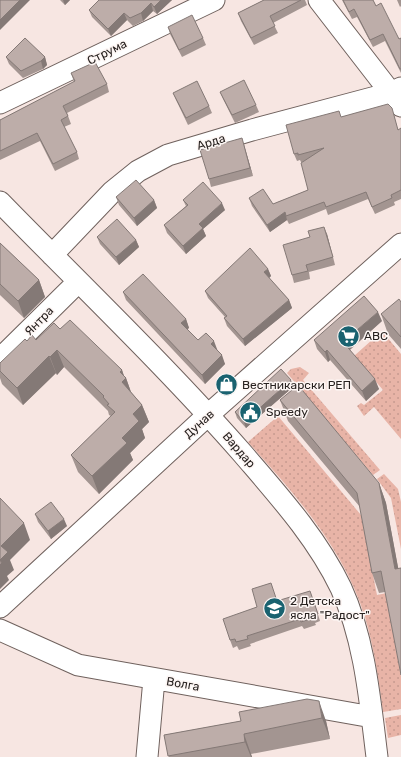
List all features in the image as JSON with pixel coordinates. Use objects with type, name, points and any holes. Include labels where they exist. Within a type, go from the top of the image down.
[{"type":"street","name":"Струма","points":[[0,103],[214,0]]},
{"type":"street","points":[[319,0],[398,96]]},
{"type":"street","name":"Арда","points":[[52,255],[112,192],[138,171],[168,156],[252,130],[398,96]]},
{"type":"street","name":"Вардар","points":[[0,202],[208,415],[294,514],[319,549],[340,588],[357,633],[372,717],[377,757]]},
{"type":"street","name":"Дунав","points":[[0,607],[208,415],[401,244]]},
{"type":"street","name":"Янтра","points":[[0,359],[78,282]]},
{"type":"street","name":"Волга","points":[[0,630],[78,665],[372,717]]},
{"type":"street","points":[[147,757],[154,679]]},
{"type":"shaded area","points":[[382,331],[401,354],[401,439],[374,407],[364,416],[357,406],[361,403],[364,405],[383,390],[354,356]]},
{"type":"shaded area","points":[[300,367],[309,373],[303,380],[380,470],[373,475],[287,373],[291,369]]},
{"type":"shaded area","points":[[278,416],[361,515],[377,595],[387,593],[401,676],[401,709],[383,712],[376,664],[365,617],[356,592],[331,545],[300,502],[248,442]]},
{"type":"shaded area","points":[[384,474],[398,489],[401,502],[401,549],[391,498],[377,479]]},
{"type":"shaded area","points":[[401,715],[401,735],[388,738],[385,718]]},
{"type":"building","points":[[0,0],[20,0],[0,20]]},
{"type":"building","points":[[99,0],[161,0],[154,7],[151,3],[141,13],[130,18],[124,13],[108,29],[89,10]]},
{"type":"building","points":[[264,0],[301,0],[270,16],[275,26],[251,38],[238,13]]},
{"type":"building","points":[[343,0],[373,0],[376,6],[381,3],[399,39],[401,38],[401,69],[383,34],[370,40],[354,9],[349,12]]},
{"type":"building","points":[[192,15],[203,38],[179,50],[168,27]]},
{"type":"building","points":[[25,38],[45,57],[41,61],[21,71],[6,57]]},
{"type":"building","points":[[95,62],[107,84],[63,106],[68,116],[61,120],[77,152],[53,164],[37,133],[0,151],[0,120],[75,81],[71,73]]},
{"type":"building","points":[[244,80],[256,105],[232,115],[220,92]]},
{"type":"building","points":[[197,81],[209,106],[186,118],[173,93]]},
{"type":"building","points":[[388,104],[392,108],[398,130],[401,128],[401,190],[391,195],[392,198],[372,207],[366,192],[326,207],[324,202],[286,216],[285,212],[267,225],[249,198],[263,189],[273,204],[308,190],[301,163],[324,148],[298,155],[298,153],[294,154],[286,125],[339,111],[341,117]]},
{"type":"building","points":[[242,138],[250,168],[209,179],[200,150]]},
{"type":"building","points":[[136,180],[154,200],[134,218],[116,197]]},
{"type":"building","points":[[203,182],[222,203],[199,224],[203,228],[183,246],[164,225],[188,205],[183,200]]},
{"type":"building","points":[[117,219],[136,240],[116,257],[97,237]]},
{"type":"building","points":[[324,227],[333,257],[306,265],[308,271],[292,275],[283,245],[310,237],[308,231]]},
{"type":"building","points":[[0,243],[39,280],[18,301],[0,284]]},
{"type":"building","points":[[250,248],[268,269],[264,272],[289,300],[243,339],[224,318],[227,316],[205,291]]},
{"type":"building","points":[[143,274],[186,319],[181,323],[198,340],[206,333],[214,341],[211,344],[222,355],[202,375],[123,292]]},
{"type":"building","points":[[364,296],[378,312],[343,342],[375,379],[362,391],[327,350],[325,352],[314,340]]},
{"type":"building","points":[[399,299],[401,302],[401,337],[381,314]]},
{"type":"building","points":[[70,320],[122,370],[120,372],[126,378],[122,382],[142,405],[133,414],[139,421],[122,438],[127,443],[92,476],[71,455],[115,412],[107,405],[109,404],[103,397],[104,396],[57,350],[17,388],[0,371],[0,363],[25,339],[27,341],[32,335],[36,340],[54,323],[60,329]]},
{"type":"building","points":[[281,369],[291,380],[244,422],[235,412]]},
{"type":"building","points":[[298,385],[379,483],[395,569],[401,568],[401,675],[381,571],[372,573],[357,493],[280,400]]},
{"type":"building","points":[[0,498],[24,523],[1,546],[8,552],[0,560]]},
{"type":"building","points":[[51,502],[64,519],[48,531],[35,514]]},
{"type":"building","points":[[271,583],[277,601],[310,591],[318,614],[313,615],[313,618],[301,622],[300,619],[247,636],[248,639],[236,642],[235,639],[230,640],[223,619],[257,607],[252,589]]},
{"type":"building","points":[[307,699],[319,701],[322,718],[244,734],[245,742],[168,756],[164,735],[241,721],[239,712]]},
{"type":"place","name":"ABC","points":[[349,336]]},
{"type":"place","name":"Вестникарски РЕП","points":[[226,385]]},
{"type":"place","name":"Speedy","points":[[250,412]]},
{"type":"place","name":"2 Детска ясла \"Радост\"","points":[[274,608]]}]
